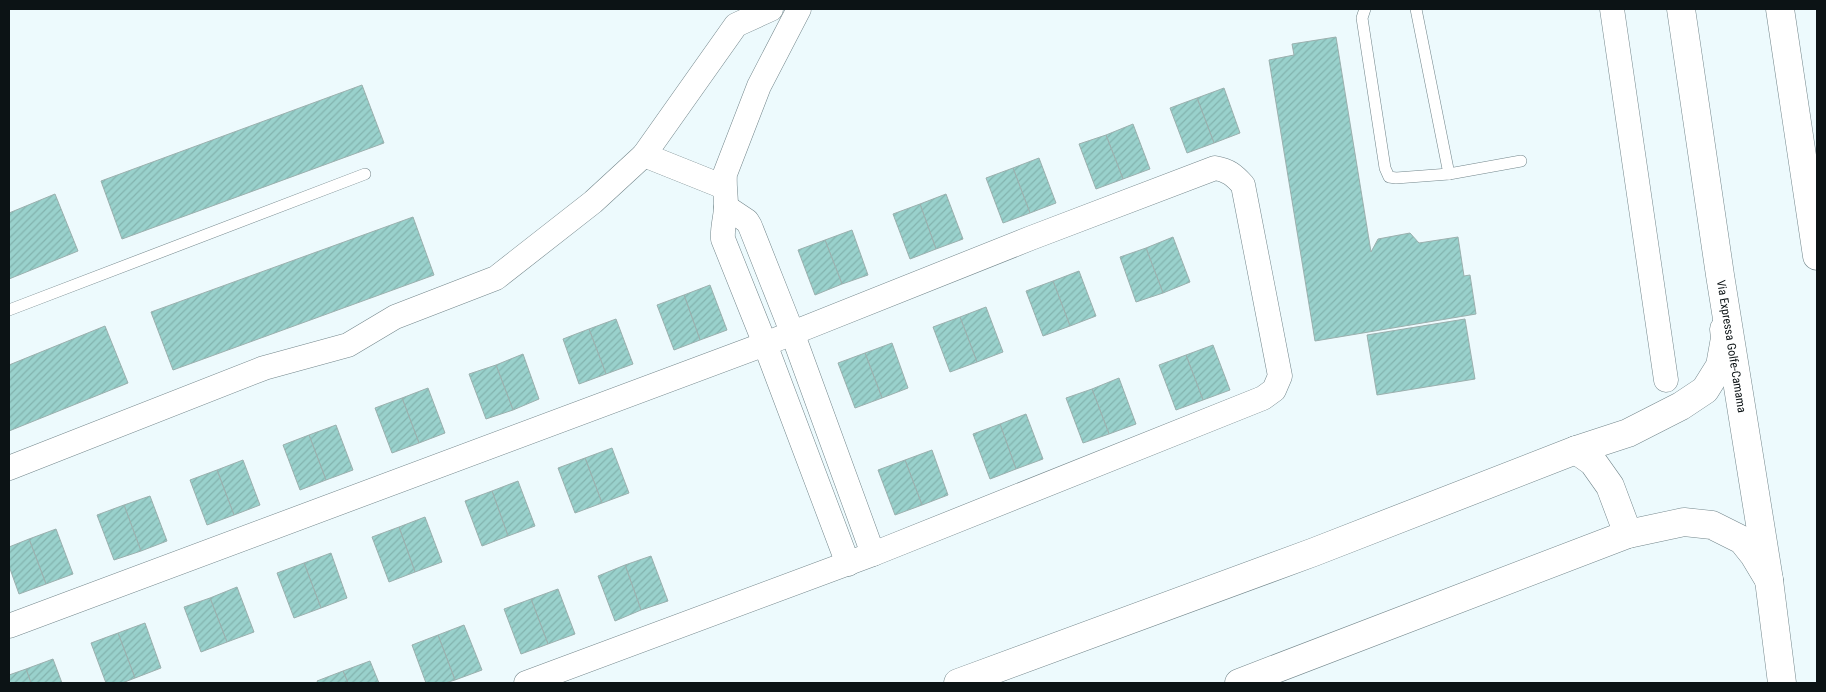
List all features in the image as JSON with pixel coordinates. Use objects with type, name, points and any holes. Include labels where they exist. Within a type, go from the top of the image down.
[{"type":"main road","name":"Via Expressa Golfe-Camama","points":[[1681,9],[1720,275],[1769,580],[1782,683]]},
{"type":"main road","points":[[1780,9],[1817,256]]},
{"type":"main road","points":[[958,683],[1314,552],[1576,450],[1628,433],[1672,411],[1705,390],[1720,366],[1725,338],[1720,275]]},
{"type":"main road","points":[[1576,450],[1593,462],[1610,486],[1628,534]]},
{"type":"main road","points":[[1239,683],[1628,534],[1684,522],[1712,526],[1742,540],[1754,555],[1769,580]]},
{"type":"street","points":[[9,468],[264,368],[348,346],[395,316],[496,278],[593,202],[644,155],[734,17],[771,9]]},
{"type":"street","points":[[799,9],[759,86],[725,174],[722,231],[723,239],[765,344],[848,564]]},
{"type":"street","points":[[1612,9],[1666,380]]},
{"type":"street","points":[[644,155],[725,197],[750,226],[792,332],[873,554]]},
{"type":"street","points":[[9,626],[765,344],[1031,238],[1215,168],[1234,175],[1242,185],[1280,376],[1274,390],[1262,398],[848,564],[526,683]]},
{"type":"lane","points":[[1365,9],[1362,18],[1385,168],[1389,176],[1396,178],[1449,174],[1521,161]]},
{"type":"lane","points":[[1416,9],[1449,174]]},
{"type":"lane","points":[[9,310],[365,174]]},
{"type":"building","points":[[1336,37],[1371,252],[1378,239],[1410,233],[1419,243],[1458,237],[1464,276],[1470,275],[1476,314],[1315,341],[1269,60],[1294,55],[1292,44]]},
{"type":"building","points":[[362,85],[384,143],[122,239],[101,181]]},
{"type":"building","points":[[1224,88],[1240,133],[1214,143],[1197,98]]},
{"type":"building","points":[[1197,98],[1214,143],[1187,153],[1170,108]]},
{"type":"building","points":[[1133,124],[1150,169],[1123,179],[1106,135]]},
{"type":"building","points":[[1106,135],[1123,179],[1096,189],[1079,144]]},
{"type":"building","points":[[1039,158],[1056,203],[1030,213],[1013,168]]},
{"type":"building","points":[[1013,168],[1030,213],[1003,223],[986,178]]},
{"type":"building","points":[[55,194],[78,251],[9,279],[9,213]]},
{"type":"building","points":[[946,194],[963,239],[936,249],[920,204]]},
{"type":"building","points":[[920,204],[936,249],[910,259],[893,214]]},
{"type":"building","points":[[413,217],[434,275],[173,370],[151,312]]},
{"type":"building","points":[[852,230],[868,275],[842,284],[825,240]]},
{"type":"building","points":[[1173,237],[1190,282],[1163,293],[1146,248]]},
{"type":"building","points":[[825,240],[842,284],[815,295],[798,250]]},
{"type":"building","points":[[1146,248],[1163,293],[1136,302],[1120,257]]},
{"type":"building","points":[[1079,271],[1096,316],[1070,326],[1053,281]]},
{"type":"building","points":[[1053,281],[1070,326],[1043,336],[1026,291]]},
{"type":"building","points":[[710,285],[727,330],[700,340],[684,295]]},
{"type":"building","points":[[684,295],[700,340],[674,350],[657,305]]},
{"type":"building","points":[[986,307],[1003,352],[977,362],[960,317]]},
{"type":"building","points":[[960,317],[977,362],[950,372],[933,327]]},
{"type":"building","points":[[616,319],[633,364],[606,374],[589,329]]},
{"type":"building","points":[[1465,319],[1475,379],[1377,395],[1367,335]]},
{"type":"building","points":[[105,326],[128,383],[9,431],[9,365]]},
{"type":"building","points":[[589,329],[606,374],[579,384],[563,339]]},
{"type":"building","points":[[892,343],[908,388],[882,398],[865,353]]},
{"type":"building","points":[[1213,345],[1230,390],[1203,400],[1186,355]]},
{"type":"building","points":[[865,353],[882,398],[855,408],[838,363]]},
{"type":"building","points":[[523,354],[539,399],[513,410],[496,365]]},
{"type":"building","points":[[1186,355],[1203,400],[1176,410],[1159,365]]},
{"type":"building","points":[[496,365],[513,410],[486,419],[469,374]]},
{"type":"building","points":[[1119,378],[1136,424],[1109,434],[1092,389]]},
{"type":"building","points":[[428,388],[445,433],[419,443],[402,398]]},
{"type":"building","points":[[1092,389],[1109,434],[1083,443],[1066,398]]},
{"type":"building","points":[[402,398],[419,443],[392,453],[375,408]]},
{"type":"building","points":[[1026,414],[1043,459],[1016,469],[1000,424]]},
{"type":"building","points":[[1000,424],[1016,469],[990,479],[973,434]]},
{"type":"building","points":[[336,425],[353,470],[326,480],[309,435]]},
{"type":"building","points":[[309,435],[326,480],[300,490],[283,445]]},
{"type":"building","points":[[612,448],[629,493],[602,503],[585,458]]},
{"type":"building","points":[[932,450],[948,495],[922,505],[905,460]]},
{"type":"building","points":[[585,458],[602,503],[575,513],[558,468]]},
{"type":"building","points":[[243,460],[260,505],[234,515],[217,470]]},
{"type":"building","points":[[905,460],[922,505],[895,515],[878,470]]},
{"type":"building","points":[[217,470],[234,515],[207,525],[190,480]]},
{"type":"building","points":[[518,481],[535,526],[508,536],[492,491]]},
{"type":"building","points":[[492,491],[508,536],[482,546],[465,501]]},
{"type":"building","points":[[150,496],[167,541],[141,551],[124,505]]},
{"type":"building","points":[[124,505],[141,551],[114,560],[97,515]]},
{"type":"building","points":[[425,517],[442,562],[415,572],[399,527]]},
{"type":"building","points":[[399,527],[415,572],[389,582],[372,537]]},
{"type":"building","points":[[56,529],[73,574],[46,584],[29,539]]},
{"type":"building","points":[[29,539],[46,584],[19,594],[9,566],[9,547]]},
{"type":"building","points":[[331,553],[347,598],[321,608],[304,563]]},
{"type":"building","points":[[651,556],[668,601],[641,610],[625,565]]},
{"type":"building","points":[[304,563],[321,608],[294,618],[277,573]]},
{"type":"building","points":[[625,565],[641,610],[615,621],[598,576]]},
{"type":"building","points":[[237,587],[254,632],[227,642],[210,598]]},
{"type":"building","points":[[558,589],[575,634],[548,644],[531,599]]},
{"type":"building","points":[[210,598],[227,642],[201,652],[184,607]]},
{"type":"building","points":[[531,599],[548,644],[521,654],[504,609]]},
{"type":"building","points":[[145,623],[161,668],[135,678],[118,633]]},
{"type":"building","points":[[464,625],[482,670],[455,680],[438,635]]},
{"type":"building","points":[[118,633],[135,678],[122,683],[106,683],[91,643]]},
{"type":"building","points":[[438,635],[455,680],[445,683],[426,683],[412,645]]},
{"type":"building","points":[[53,659],[62,683],[31,683],[26,669]]},
{"type":"building","points":[[370,661],[379,683],[348,683],[343,671]]},
{"type":"building","points":[[26,669],[31,683],[9,683],[9,675]]},
{"type":"building","points":[[343,671],[348,683],[318,683],[317,681]]}]
